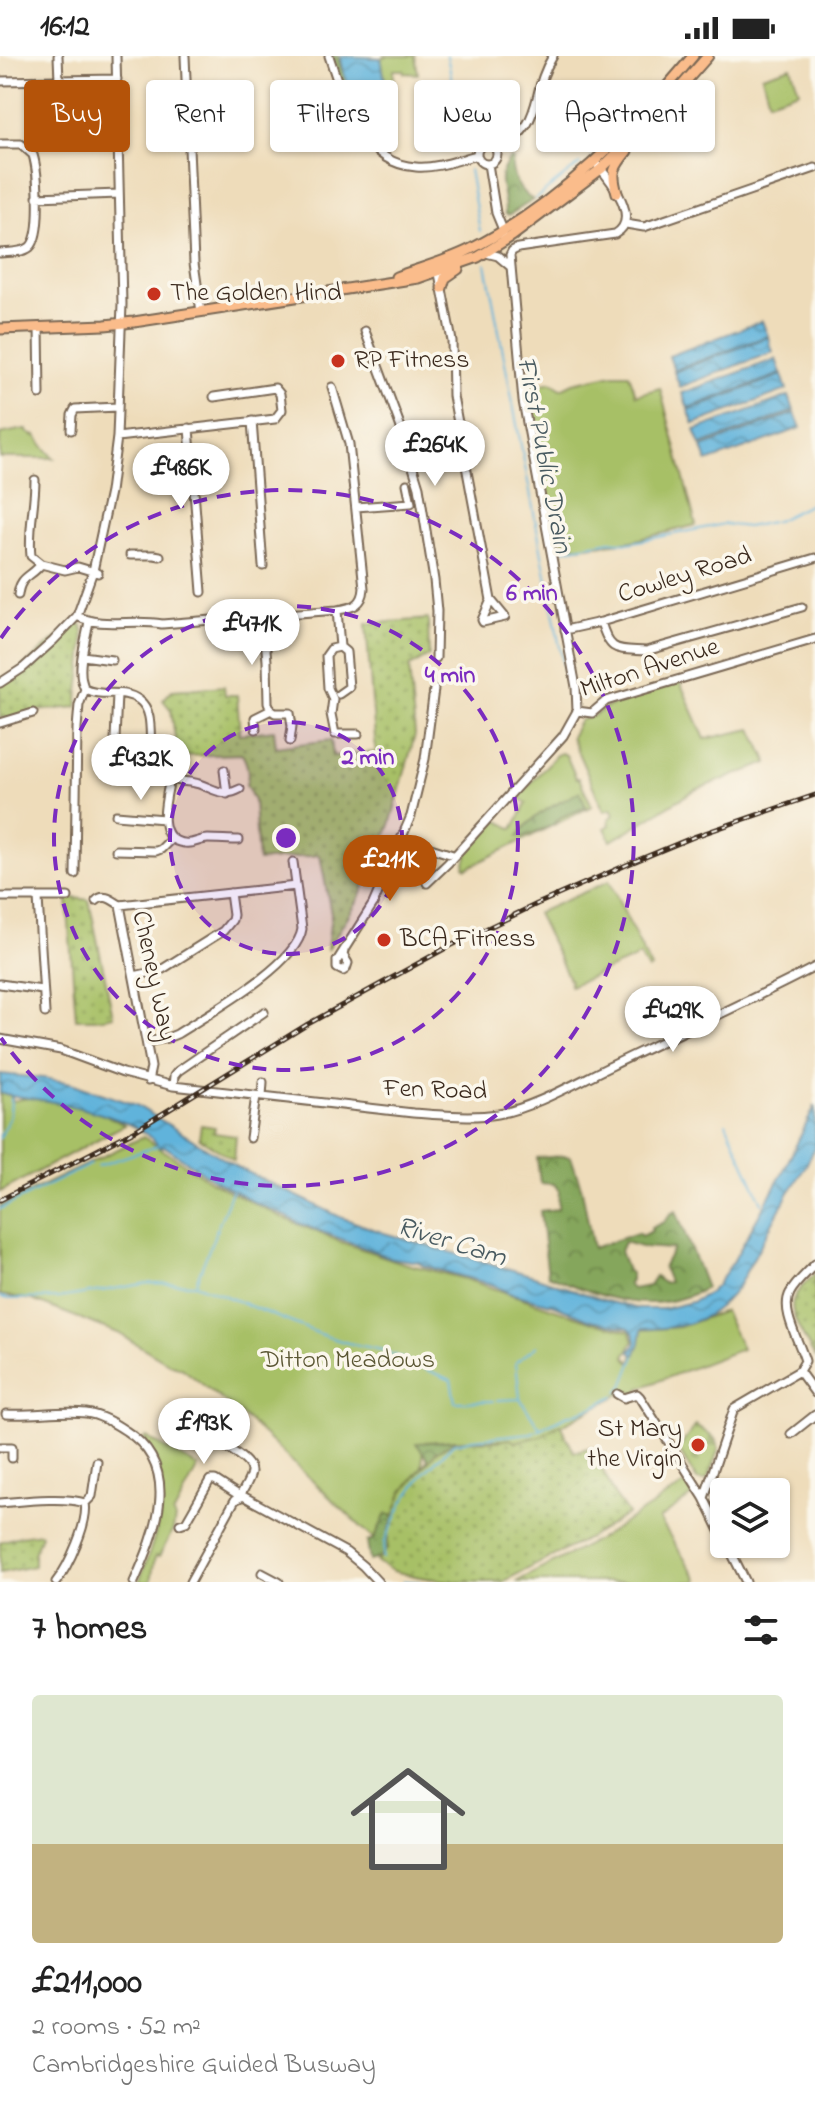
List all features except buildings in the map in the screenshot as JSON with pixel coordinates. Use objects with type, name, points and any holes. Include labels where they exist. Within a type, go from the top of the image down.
[{"type":"main road","points":[[438,275],[464,252],[503,230],[597,166],[693,56]]},
{"type":"main road","points":[[687,80],[708,56]]},
{"type":"main road","points":[[378,284],[403,275],[438,275],[445,278],[551,208],[613,152]]},
{"type":"main road","points":[[617,193],[613,173],[626,152]]},
{"type":"main road","points":[[503,230],[515,229],[551,208]]},
{"type":"main road","points":[[0,329],[122,323],[201,312],[438,275],[470,261]]},
{"type":"street","points":[[58,56],[59,80],[117,79]]},
{"type":"street","points":[[0,683],[23,668],[77,616],[96,572],[117,437],[122,323],[116,56]]},
{"type":"street","points":[[185,56],[194,263],[201,312]]},
{"type":"street","points":[[329,56],[353,120],[371,143],[394,162],[422,167],[477,155]]},
{"type":"street","points":[[520,133],[533,115],[543,77],[553,56]]},
{"type":"street","points":[[0,81],[24,81]]},
{"type":"street","points":[[0,144],[21,144],[33,155],[38,233],[31,246],[22,251],[0,253]]},
{"type":"street","points":[[478,152],[480,161],[488,164]]},
{"type":"street","points":[[488,164],[495,159],[496,152]]},
{"type":"street","points":[[488,164],[496,215],[503,230],[500,244]]},
{"type":"street","points":[[577,711],[576,687],[523,401],[510,257],[512,251],[518,248],[615,234],[622,230],[626,224],[626,211],[597,166]]},
{"type":"street","points":[[626,224],[644,227],[815,168]]},
{"type":"street","points":[[37,197],[119,194]]},
{"type":"street","points":[[488,239],[496,215]]},
{"type":"street","points":[[484,253],[498,256],[511,267]]},
{"type":"street","points":[[438,275],[452,341],[453,396],[491,600]]},
{"type":"street","points":[[38,388],[39,327]]},
{"type":"street","points":[[365,331],[419,487],[436,596],[436,658]]},
{"type":"street","points":[[77,616],[100,623],[147,620],[162,624],[354,607],[364,596],[356,507],[349,444],[332,387]]},
{"type":"street","points":[[117,437],[277,418],[282,410],[277,390],[272,388],[214,397]]},
{"type":"street","points":[[71,430],[75,409],[118,407]]},
{"type":"street","points":[[252,421],[263,566]]},
{"type":"street","points":[[189,428],[202,592]]},
{"type":"street","points":[[35,480],[36,498],[31,513],[35,525],[30,553],[33,560],[65,570],[78,567],[96,572]]},
{"type":"street","points":[[356,507],[411,503],[407,484]]},
{"type":"street","points":[[130,555],[160,556]]},
{"type":"street","name":"Cowley Road","points":[[565,630],[815,558]]},
{"type":"street","points":[[17,589],[23,579],[41,564]]},
{"type":"street","points":[[601,622],[610,645],[620,650],[646,651],[802,607]]},
{"type":"street","points":[[337,610],[340,647],[346,652],[350,691],[339,694]]},
{"type":"street","points":[[263,616],[267,695],[271,710],[277,714],[290,713]]},
{"type":"street","points":[[89,621],[81,679],[85,689],[133,697],[146,707],[152,753],[156,767],[162,774],[220,793],[240,789]]},
{"type":"street","name":"Milton Avenue","points":[[427,883],[563,736],[577,711],[592,713],[606,701],[815,639]]},
{"type":"street","points":[[340,647],[331,649],[326,656],[328,688],[333,699],[333,736],[358,734]]},
{"type":"street","points":[[83,656],[112,660]]},
{"type":"street","points":[[75,874],[77,728],[80,698],[85,689]]},
{"type":"street","points":[[345,949],[343,955],[348,966],[343,971],[337,968],[337,961],[345,949],[367,916],[411,816],[422,772],[434,689]]},
{"type":"street","points":[[115,740],[117,694]]},
{"type":"street","points":[[288,703],[292,726],[290,741]]},
{"type":"street","points":[[253,709],[256,729]]},
{"type":"street","points":[[255,718],[271,710]]},
{"type":"street","points":[[0,723],[33,713]]},
{"type":"street","points":[[127,772],[146,773],[156,767]]},
{"type":"street","points":[[225,770],[227,794]]},
{"type":"street","points":[[170,779],[164,819],[166,831],[172,838],[190,844],[204,839],[239,840]]},
{"type":"street","points":[[116,815],[164,819]]},
{"type":"street","points":[[116,850],[156,851],[172,838]]},
{"type":"street","points":[[402,839],[453,855]]},
{"type":"street","points":[[147,1042],[177,1034],[272,972],[302,933],[293,862]]},
{"type":"street","points":[[120,905],[296,886]]},
{"type":"street","points":[[134,976],[161,970],[223,931],[233,915],[230,893]]},
{"type":"street","points":[[1,899],[68,897]]},
{"type":"street","name":"Cheney Way","points":[[96,901],[105,897],[120,905],[151,1067],[148,1081]]},
{"type":"street","points":[[38,898],[45,1013]]},
{"type":"street","name":"Fen Road","points":[[0,1039],[61,1050],[148,1081],[173,1086],[435,1115],[482,1115],[526,1106],[719,1016],[815,967]]},
{"type":"street","points":[[0,984],[42,990]]},
{"type":"street","points":[[173,1086],[178,1071],[264,1012]]},
{"type":"street","points":[[250,1138],[263,1082]]},
{"type":"street","points":[[704,1498],[734,1409],[799,1371],[805,1361],[787,1312],[787,1300],[791,1290],[815,1264]]},
{"type":"street","points":[[799,1371],[815,1393]]},
{"type":"street","points":[[617,1394],[624,1398],[637,1394],[640,1397],[710,1510]]},
{"type":"street","points":[[6,1414],[90,1414],[111,1421],[139,1439],[157,1467],[160,1491],[155,1524],[134,1582]]},
{"type":"street","points":[[791,1434],[803,1430],[815,1415]]},
{"type":"street","points":[[190,1582],[250,1477],[250,1465],[239,1455],[191,1425]]},
{"type":"street","points":[[0,1447],[12,1447],[12,1458]]},
{"type":"street","points":[[85,1503],[92,1496],[97,1462]]},
{"type":"street","points":[[180,1524],[186,1522],[210,1480],[215,1480],[337,1547],[355,1559],[378,1582]]},
{"type":"street","points":[[694,1483],[709,1483]]},
{"type":"street","points":[[0,1503],[85,1503]]},
{"type":"street","points":[[56,1582],[82,1527],[87,1509],[85,1503]]},
{"type":"street","points":[[734,1558],[746,1582]]},
{"type":"street","points":[[262,1573],[279,1582]]},
{"type":"green space","points":[[332,56],[338,56],[346,80],[339,80]]},
{"type":"green space","points":[[415,56],[418,74],[394,70],[394,80],[385,80],[381,58]]},
{"type":"green space","points":[[791,67],[799,91],[769,101],[762,76]]},
{"type":"green space","points":[[510,158],[517,183],[533,200],[509,215],[505,214],[501,180]]},
{"type":"green space","points":[[613,374],[629,374],[636,395],[660,388],[696,525],[632,541],[578,547],[555,537],[525,388],[551,382],[561,389],[573,383]]},
{"type":"green space","points":[[19,430],[36,435],[54,458],[0,458],[0,434]]},
{"type":"green space","points":[[428,619],[429,656],[409,667],[415,735],[390,825],[358,900],[327,950],[331,914],[320,855],[258,861],[254,801],[246,784],[248,776],[242,754],[181,756],[177,752],[171,710],[163,700],[172,690],[224,686],[225,695],[237,695],[240,734],[274,730],[276,747],[331,740],[333,756],[376,752],[366,624]]},
{"type":"green space","points":[[76,622],[81,624],[84,640],[77,707],[0,718],[0,686]]},
{"type":"green space","points":[[680,682],[705,739],[752,729],[768,763],[695,790],[611,841],[605,828],[610,825],[609,819],[614,815],[612,809],[604,811],[571,737],[580,720],[607,707]]},
{"type":"green space","points":[[561,753],[566,755],[592,806],[467,868],[464,866],[469,850],[497,820],[513,829],[527,803],[518,798]]},
{"type":"green space","points":[[580,791],[586,807],[561,817],[551,826],[523,837],[518,836],[539,815]]},
{"type":"green space","points":[[609,881],[651,968],[648,970],[640,956],[570,986],[537,913]]},
{"type":"green space","points":[[67,897],[89,900],[113,1016],[76,1019]]},
{"type":"green space","points":[[0,1093],[10,1095],[12,1101],[40,1098],[65,1103],[124,1125],[0,1192]]},
{"type":"green space","points":[[201,1125],[215,1127],[214,1133],[236,1136],[234,1160],[199,1138]]},
{"type":"green space","name":"Ditton Meadows","points":[[143,1137],[215,1184],[341,1242],[630,1331],[634,1341],[625,1356],[631,1363],[642,1330],[680,1327],[724,1311],[742,1349],[640,1388],[637,1394],[618,1395],[541,1436],[515,1442],[510,1439],[425,1442],[421,1471],[402,1493],[395,1516],[386,1515],[374,1539],[249,1421],[183,1369],[118,1333],[32,1300],[0,1295],[0,1206]]},
{"type":"green space","points":[[571,1157],[582,1190],[593,1248],[638,1233],[641,1236],[676,1211],[706,1288],[666,1302],[646,1303],[608,1297],[548,1275],[540,1211],[558,1209],[559,1191],[554,1184],[540,1183],[537,1158]],"holes":[[[624,1242],[641,1247],[673,1249],[663,1267],[669,1282],[663,1283],[655,1277],[649,1286],[632,1289],[628,1284],[631,1273],[627,1271],[620,1251]]]},
{"type":"green space","points":[[815,1273],[815,1358],[792,1305],[798,1291]]},
{"type":"green space","points":[[560,1424],[574,1452],[592,1447],[614,1494],[628,1514],[589,1538],[502,1582],[459,1582],[420,1577],[393,1571],[377,1562],[387,1549],[389,1530],[402,1493],[437,1451],[458,1440],[510,1439],[515,1442],[541,1436]]},
{"type":"green space","points":[[696,1425],[715,1439],[719,1448],[708,1478],[704,1481],[697,1480],[678,1449]]},
{"type":"green space","points":[[146,1437],[198,1467],[173,1515],[173,1530],[159,1557],[155,1556],[151,1582],[139,1582],[157,1528],[162,1492],[160,1474],[144,1440]]},
{"type":"green space","points":[[502,1440],[390,1530],[387,1549],[502,1582],[422,1577],[391,1569],[377,1562],[379,1558],[370,1561],[367,1542],[374,1539],[386,1514],[395,1516],[402,1493],[428,1459],[416,1443]]},
{"type":"green space","points":[[687,1483],[695,1494],[659,1519],[698,1580],[516,1582],[599,1539]]},
{"type":"green space","points":[[40,1533],[34,1566],[0,1573],[0,1542]]},
{"type":"water","points":[[341,56],[381,58],[385,80],[346,80]]},
{"type":"water","points":[[762,321],[768,336],[674,370],[669,356]]},
{"type":"water","points":[[768,337],[773,352],[680,387],[674,372]]},
{"type":"water","points":[[776,359],[781,374],[688,408],[682,393]]},
{"type":"water","points":[[782,375],[787,390],[694,424],[688,410]]},
{"type":"water","points":[[789,396],[794,411],[701,445],[695,430]]},
{"type":"water","points":[[795,413],[801,428],[707,462],[702,447]]},
{"type":"water","points":[[0,1074],[71,1083],[136,1105],[239,1168],[340,1217],[639,1309],[663,1309],[692,1302],[716,1286],[733,1262],[782,1174],[815,1106],[815,1146],[739,1285],[729,1297],[708,1315],[685,1325],[642,1329],[635,1356],[630,1351],[636,1341],[629,1328],[591,1320],[555,1305],[509,1293],[419,1262],[392,1258],[298,1223],[215,1181],[164,1146],[159,1148],[135,1127],[70,1106],[13,1096],[12,1099],[10,1095],[0,1093]]},
{"type":"waterway","name":"First Public Drain","points":[[447,56],[452,80]]},
{"type":"waterway","points":[[535,199],[580,164]]},
{"type":"waterway","points":[[469,170],[480,231]]},
{"type":"waterway","name":"First Public Drain","points":[[486,264],[570,700]]},
{"type":"waterway","name":"First Public Drain","points":[[556,551],[610,541],[629,543],[724,524],[747,527],[776,521],[815,502]]},
{"type":"waterway","points":[[0,1138],[10,1115],[11,1099]]},
{"type":"waterway","points":[[726,1123],[762,1203]]},
{"type":"waterway","points":[[98,1166],[157,1146]]},
{"type":"waterway","points":[[0,1209],[91,1164]]},
{"type":"waterway","points":[[196,1282],[232,1191]]},
{"type":"waterway","points":[[0,1297],[59,1298],[149,1283],[195,1284],[325,1336],[382,1350],[451,1380],[455,1402],[493,1401]]},
{"type":"waterway","points":[[520,1399],[516,1362],[537,1346]]},
{"type":"waterway","points":[[618,1392],[635,1356]]},
{"type":"waterway","points":[[383,1558],[385,1541],[403,1502],[424,1473],[453,1444],[531,1433],[614,1396]]},
{"type":"waterway","points":[[497,1400],[520,1399],[540,1428]]},
{"type":"waterway","points":[[404,1581],[420,1582]]},
{"type":"railway","points":[[0,1200],[136,1130],[308,1024],[446,948],[537,904],[696,836],[815,795]]},
{"type":"place","name":"The Golden Hind","points":[[154,294]]},
{"type":"place","name":"RP Fitness","points":[[338,361]]},
{"type":"place","name":"BCA Fitness","points":[[384,940]]},
{"type":"place","name":"St Mary the Virgin","points":[[698,1445]]},
{"type":"water label","name":"River Cam","points":[[451,1243]]}]
